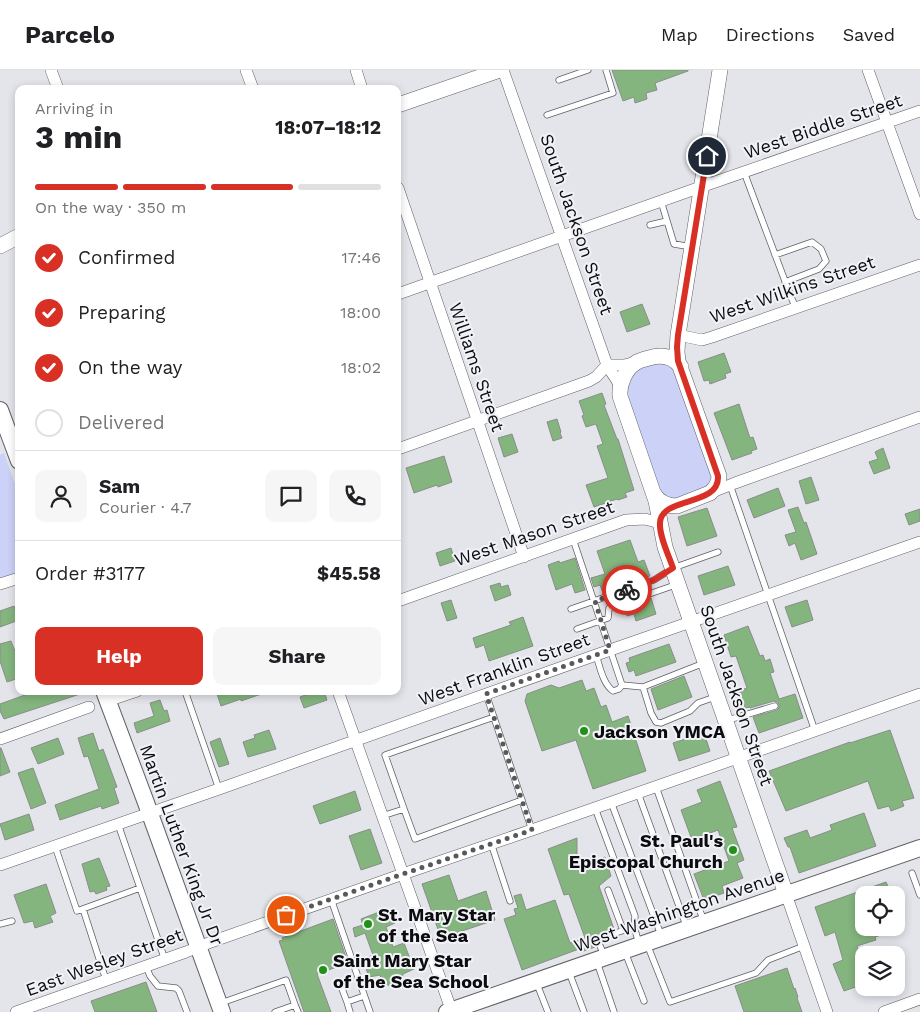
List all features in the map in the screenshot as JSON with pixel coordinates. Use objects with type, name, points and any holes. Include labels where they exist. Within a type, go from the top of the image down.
[{"type":"main road","points":[[0,410],[15,449]]},
{"type":"main road","name":"Martin Luther King Jr Dr","points":[[105,696],[221,1008]]},
{"type":"main road","name":"West Washington Avenue","points":[[450,1011],[920,848]]},
{"type":"street","points":[[52,70],[57,85]]},
{"type":"street","points":[[246,70],[252,85]]},
{"type":"street","points":[[356,70],[361,85]]},
{"type":"street","points":[[401,104],[502,70]]},
{"type":"street","name":"South Jackson Street","points":[[502,70],[607,365],[620,387],[621,401],[654,494],[665,548],[827,1012]]},
{"type":"street","points":[[720,70],[678,335],[678,356],[728,481]]},
{"type":"street","points":[[868,70],[920,214]]},
{"type":"street","name":"West Biddle Street","points":[[401,293],[920,111]]},
{"type":"street","name":"Williams Street","points":[[401,197],[524,556]]},
{"type":"street","points":[[0,235],[15,230]]},
{"type":"street","points":[[0,246],[15,238]]},
{"type":"street","name":"West Wilkins Street","points":[[678,335],[706,339],[920,265]]},
{"type":"street","points":[[401,448],[589,381],[600,374],[607,365],[624,365],[655,356],[670,348],[678,335]]},
{"type":"street","points":[[655,356],[672,358],[681,367]]},
{"type":"street","points":[[620,387],[625,374],[637,362]]},
{"type":"street","points":[[660,523],[665,513],[677,506],[710,493],[718,483],[920,418]]},
{"type":"street","points":[[654,494],[657,500],[664,504],[677,506]]},
{"type":"street","name":"West Mason Street","points":[[401,600],[630,520],[645,519],[660,523]]},
{"type":"street","name":"West Franklin Street","points":[[0,865],[920,542]]},
{"type":"street","points":[[0,584],[15,579]]},
{"type":"street","name":"East Wesley Street","points":[[16,1012],[331,899],[920,694]]},
{"type":"street","points":[[339,695],[450,1011]]},
{"type":"street","points":[[0,739],[89,707]]},
{"type":"street","points":[[884,1012],[920,999]]},
{"type":"lane","points":[[559,80],[588,70]]},
{"type":"lane","points":[[547,115],[614,93],[606,70]]},
{"type":"lane","points":[[744,172],[796,308]]},
{"type":"lane","points":[[661,201],[674,244],[693,247]]},
{"type":"lane","points":[[650,225],[667,221]]},
{"type":"lane","points":[[775,255],[812,242],[821,249],[826,261],[819,269],[785,282]]},
{"type":"lane","points":[[728,481],[816,731]]},
{"type":"lane","points":[[573,539],[622,685]]},
{"type":"lane","points":[[570,609],[654,580],[673,568],[718,552]]},
{"type":"lane","points":[[578,630],[608,618],[610,608],[678,583]]},
{"type":"lane","points":[[596,655],[610,689],[613,691],[619,689],[622,685]]},
{"type":"lane","points":[[622,685],[643,687],[706,663]]},
{"type":"lane","points":[[643,687],[651,713],[656,722],[661,723],[690,711],[698,703],[717,696]]},
{"type":"lane","points":[[486,694],[532,830]]},
{"type":"lane","points":[[187,695],[219,789]]},
{"type":"lane","points":[[726,721],[775,706]]},
{"type":"lane","points":[[494,718],[385,755],[415,838],[522,800]]},
{"type":"lane","points":[[656,787],[704,922]]},
{"type":"lane","points":[[638,793],[687,928]]},
{"type":"lane","points":[[611,802],[662,937]]},
{"type":"lane","points":[[595,808],[635,916],[634,927],[644,1001]]},
{"type":"lane","points":[[381,816],[404,809]]},
{"type":"lane","points":[[118,824],[165,960]]},
{"type":"lane","points":[[491,843],[510,901]]},
{"type":"lane","points":[[55,846],[77,911],[140,888]]},
{"type":"lane","points":[[912,873],[920,895]]},
{"type":"lane","points":[[608,890],[624,930]]},
{"type":"lane","points":[[331,899],[370,1012]]},
{"type":"lane","points":[[83,909],[106,980]]},
{"type":"lane","points":[[0,924],[12,921]]},
{"type":"lane","points":[[614,1012],[597,939],[634,927]]},
{"type":"lane","points":[[637,946],[670,1002],[756,973],[768,960],[804,946]]},
{"type":"lane","points":[[146,966],[150,976],[158,986],[176,988],[179,991],[187,1012]]},
{"type":"lane","points":[[568,970],[584,1012]]},
{"type":"lane","points":[[221,1008],[286,980],[298,1012]]},
{"type":"lane","points":[[339,981],[350,1012]]},
{"type":"lane","points":[[536,981],[548,1012]]},
{"type":"lane","points":[[346,1002],[364,996]]},
{"type":"lane","points":[[275,1012],[295,1005]]},
{"type":"shaded area","points":[[655,356],[668,357],[719,481],[677,506],[657,500],[623,379]]},
{"type":"shaded area","points":[[4,453],[15,484],[15,575],[0,581],[0,455]]},
{"type":"building","points":[[612,70],[688,71],[655,83],[657,90],[646,93],[647,99],[635,103],[634,97],[623,101]]},
{"type":"building","points":[[642,304],[650,324],[627,332],[620,312]]},
{"type":"building","points":[[724,353],[731,372],[725,374],[726,378],[710,384],[709,380],[704,381],[698,362]]},
{"type":"building","points":[[602,393],[606,404],[604,405],[618,439],[634,490],[625,493],[627,497],[594,507],[586,485],[608,478],[597,446],[603,444],[596,424],[586,427],[579,401]]},
{"type":"building","points":[[739,404],[750,438],[753,437],[757,449],[751,451],[752,453],[732,460],[714,413]]},
{"type":"building","points":[[557,419],[562,438],[553,441],[547,422]]},
{"type":"building","points":[[512,434],[518,452],[504,457],[498,438]]},
{"type":"building","points":[[883,448],[890,468],[874,474],[869,462],[878,459],[875,452]]},
{"type":"building","points":[[444,456],[452,482],[414,493],[406,468]]},
{"type":"building","points":[[811,477],[819,500],[806,504],[799,481]]},
{"type":"building","points":[[778,488],[785,506],[754,518],[747,500]]},
{"type":"building","points":[[798,507],[804,523],[806,522],[817,554],[801,560],[795,543],[789,546],[785,535],[796,532],[788,510]]},
{"type":"building","points":[[707,508],[717,536],[687,546],[678,517]]},
{"type":"building","points":[[920,509],[920,521],[909,525],[905,514]]},
{"type":"building","points":[[630,540],[638,562],[644,560],[650,576],[603,593],[600,585],[594,587],[591,578],[605,574],[597,551]]},
{"type":"building","points":[[451,548],[455,561],[440,566],[436,553]]},
{"type":"building","points":[[575,558],[585,590],[575,593],[572,584],[556,590],[548,565]]},
{"type":"building","points":[[728,566],[735,585],[704,595],[698,576]]},
{"type":"building","points":[[500,583],[501,587],[508,585],[511,595],[495,601],[490,586]]},
{"type":"building","points":[[651,598],[656,614],[636,621],[634,614],[627,616],[624,608]]},
{"type":"building","points":[[451,600],[457,618],[447,621],[441,603]]},
{"type":"building","points":[[807,600],[813,620],[792,627],[785,607]]},
{"type":"building","points":[[14,606],[15,621],[0,627],[0,611]]},
{"type":"building","points":[[523,617],[533,646],[489,661],[484,645],[476,648],[473,638],[511,625],[509,622]]},
{"type":"building","points":[[748,626],[760,656],[763,655],[765,661],[770,659],[774,672],[770,673],[779,699],[795,694],[803,718],[759,733],[753,717],[777,710],[779,704],[774,701],[745,708],[739,691],[747,688],[736,656],[731,657],[724,635]]},
{"type":"building","points":[[11,641],[15,652],[15,679],[7,682],[0,661],[0,644]]},
{"type":"building","points":[[669,644],[676,662],[636,676],[634,670],[629,672],[626,663],[630,662],[629,658]]},
{"type":"building","points":[[684,676],[692,697],[658,710],[651,689]]},
{"type":"building","name":"Jackson YMCA","points":[[582,680],[586,691],[594,688],[601,707],[606,705],[612,722],[628,716],[646,771],[593,789],[576,740],[542,751],[525,701],[527,694],[551,685],[559,688]]},
{"type":"building","points":[[25,695],[77,695],[4,719],[0,711],[0,704]]},
{"type":"building","points":[[217,695],[258,695],[241,701],[241,699],[221,706]]},
{"type":"building","points":[[305,695],[325,695],[327,700],[304,708],[300,697]]},
{"type":"building","points":[[160,700],[164,711],[167,710],[170,721],[137,733],[134,723],[154,716],[150,703]]},
{"type":"building","points":[[269,730],[276,749],[248,757],[243,742],[255,738],[254,735]]},
{"type":"building","points":[[890,730],[914,798],[902,801],[904,806],[891,811],[889,806],[878,809],[868,781],[786,811],[769,771]]},
{"type":"building","points":[[93,733],[99,751],[103,749],[117,787],[114,788],[119,803],[102,809],[101,806],[60,820],[55,805],[99,789],[88,756],[84,757],[78,738]]},
{"type":"building","points":[[704,733],[710,751],[679,761],[673,743]]},
{"type":"building","points":[[58,738],[64,754],[38,764],[31,748]]},
{"type":"building","points":[[220,738],[229,764],[219,767],[210,742]]},
{"type":"building","points":[[0,748],[10,772],[0,776]]},
{"type":"building","points":[[33,768],[46,803],[31,809],[18,773]]},
{"type":"building","name":"St. Paul's Episcopal Church","points":[[720,781],[737,827],[732,828],[744,860],[737,863],[743,878],[722,886],[724,893],[704,900],[694,874],[729,861],[718,830],[692,840],[681,810],[702,802],[697,790]]},
{"type":"building","points":[[355,791],[361,810],[320,824],[313,806]]},
{"type":"building","points":[[864,813],[876,846],[799,873],[790,847],[788,847],[784,838],[807,830],[810,838],[832,830],[830,825]]},
{"type":"building","points":[[29,814],[34,830],[5,840],[0,824]]},
{"type":"building","points":[[370,829],[382,863],[361,870],[349,836]]},
{"type":"building","points":[[577,838],[577,867],[605,857],[611,876],[599,886],[614,929],[592,936],[595,947],[581,952],[579,949],[522,970],[504,919],[516,915],[514,909],[518,908],[514,896],[521,894],[526,910],[555,900],[570,943],[585,938],[569,894],[564,895],[548,849]]},
{"type":"building","points":[[99,858],[110,886],[106,887],[107,890],[96,894],[94,891],[90,892],[82,864]]},
{"type":"building","points":[[449,875],[458,901],[486,891],[495,920],[441,938],[422,884]]},
{"type":"building","points":[[886,882],[888,886],[875,886]]},
{"type":"building","points":[[46,884],[56,913],[50,916],[53,922],[35,928],[33,921],[24,923],[14,895]]},
{"type":"building","points":[[855,893],[855,936],[878,936],[875,937],[876,940],[855,946],[855,987],[844,991],[833,964],[843,960],[835,932],[825,936],[815,907]]},
{"type":"building","points":[[379,912],[381,919],[391,915],[395,923],[386,927],[393,947],[404,943],[414,969],[403,974],[402,980],[392,987],[382,981],[380,975],[369,977],[363,960],[373,955],[365,933],[355,937],[353,928],[363,925],[361,919]]},
{"type":"building","points":[[333,919],[348,963],[317,974],[331,1012],[304,1012],[279,941],[283,940],[282,938]]},
{"type":"building","points":[[787,968],[802,1012],[744,1012],[735,986]]},
{"type":"building","points":[[146,982],[157,1012],[95,1012],[91,1001]]},
{"type":"way so far","points":[[286,915],[532,830],[486,694],[610,650],[595,601],[627,590]]},
{"type":"place","name":"Jackson YMCA","points":[[584,731]]},
{"type":"place","name":"St. Paul's Episcopal Church","points":[[733,850]]},
{"type":"place","name":"St. Mary Star of the Sea","points":[[368,924]]},
{"type":"place","name":"Saint Mary Star of the Sea School","points":[[323,970]]},
{"type":"route","points":[[627,590],[654,580],[673,568],[663,541],[660,523],[662,518],[671,509],[710,493],[719,481],[678,361],[677,352],[678,335],[707,156]]}]
